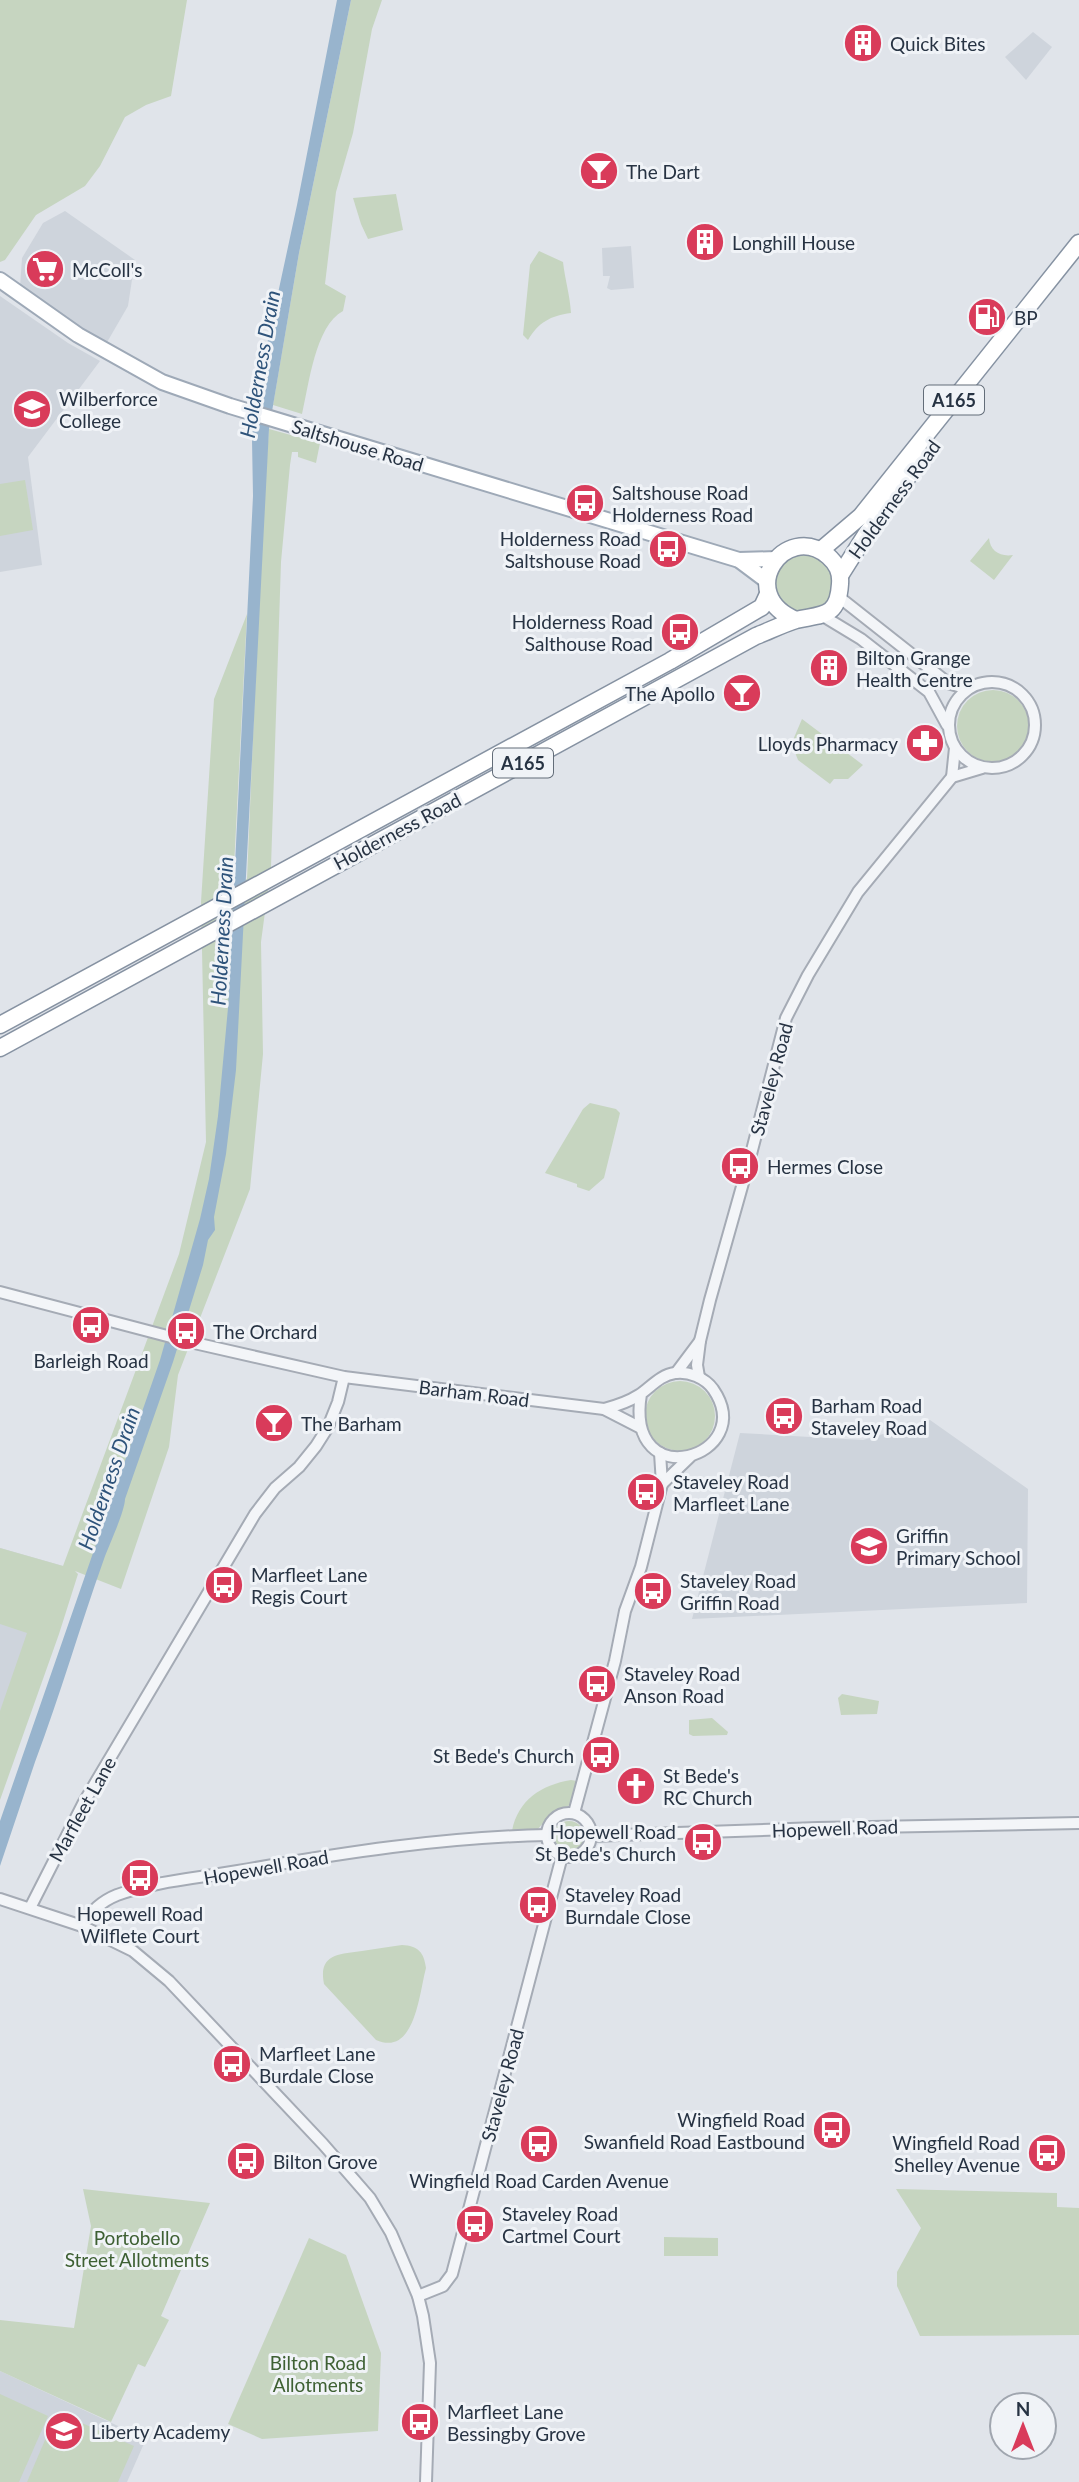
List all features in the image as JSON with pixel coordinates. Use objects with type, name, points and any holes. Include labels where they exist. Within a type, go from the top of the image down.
[{"type":"highway","name":"Holderness Road","points":[[821,550],[861,516],[1079,243]]},
{"type":"highway","name":"Holderness Road","points":[[841,574],[912,470],[1079,260]]},
{"type":"highway","points":[[776,559],[801,546],[821,550],[835,561],[841,574]]},
{"type":"highway","name":"A165","points":[[767,587],[770,568],[776,559]]},
{"type":"highway","name":"A165","points":[[839,597],[841,574]]},
{"type":"highway","name":"Holderness Road","points":[[0,1025],[670,661],[762,607],[767,587]]},
{"type":"highway","points":[[767,587],[776,608],[783,615],[796,620]]},
{"type":"highway","points":[[823,616],[834,607],[839,597]]},
{"type":"highway","name":"A165","points":[[796,620],[823,616]]},
{"type":"highway","name":"Holderness Road","points":[[0,1048],[756,636],[796,620]]},
{"type":"main road","name":"Saltshouse Road","points":[[0,280],[78,335],[158,380],[230,406],[740,560],[776,559]]},
{"type":"main road","name":"Saltshouse Road","points":[[740,560],[767,587]]},
{"type":"street","points":[[839,597],[948,683],[968,689]]},
{"type":"street","points":[[823,616],[861,639],[929,691],[947,725],[954,748],[952,778],[982,768],[1006,766],[1016,761],[1025,753],[1034,736],[1034,716],[1025,698],[1014,688],[999,683],[984,683],[968,689],[955,702],[947,725]]},
{"type":"street","points":[[954,748],[966,761],[982,768]]},
{"type":"street","name":"Staveley Road","points":[[699,1377],[697,1365],[700,1341],[751,1158],[786,1017],[858,892],[952,778]]},
{"type":"street","points":[[0,1292],[190,1342],[344,1377]]},
{"type":"street","name":"Staveley Road","points":[[676,1373],[700,1341]]},
{"type":"street","points":[[662,1484],[690,1457],[710,1447],[719,1434],[723,1411],[721,1401],[708,1382],[699,1377],[676,1373],[655,1381],[641,1394],[639,1427],[648,1443],[660,1453],[671,1457],[690,1457]]},
{"type":"street","name":"Barham Road","points":[[344,1377],[604,1409],[639,1427]]},
{"type":"street","name":"Marfleet Lane","points":[[30,1908],[84,1801],[255,1514],[275,1488],[299,1467],[328,1427],[344,1377]]},
{"type":"street","name":"Barham Road","points":[[604,1409],[623,1404],[641,1394]]},
{"type":"street","points":[[574,1813],[615,1661],[625,1611],[641,1567],[662,1484],[660,1453]]},
{"type":"street","points":[[574,1813],[588,1823],[592,1836],[584,1851],[574,1857],[562,1856],[549,1845],[547,1835],[553,1820],[560,1815],[574,1813]]},
{"type":"street","name":"Hopewell Road","points":[[592,1836],[1079,1823]]},
{"type":"street","name":"Hopewell Road","points":[[82,1926],[90,1913],[115,1896],[163,1885],[404,1844],[547,1835]]},
{"type":"street","name":"Staveley Road","points":[[418,2296],[443,2286],[452,2274],[562,1856]]},
{"type":"street","points":[[0,1899],[82,1926],[133,1951],[169,1981],[323,2144],[370,2198],[391,2233],[418,2296],[430,2363],[426,2482]]},
{"type":"shaded area","points":[[1033,32],[1052,47],[1026,80],[1005,57]]},
{"type":"shaded area","points":[[65,211],[135,260],[128,306],[106,344],[20,287],[22,258],[43,223]]},
{"type":"shaded area","points":[[631,246],[634,288],[607,288],[610,276],[603,276],[602,248]]},
{"type":"shaded area","name":"Wilberforce College","points":[[0,296],[68,343],[100,361],[28,457],[42,565],[0,572]]},
{"type":"shaded area","name":"Griffin Primary School","points":[[930,1420],[1028,1489],[1027,1603],[692,1619],[740,1433],[863,1440]]},
{"type":"shaded area","points":[[0,1548],[63,1566],[0,1719]]},
{"type":"shaded area","name":"Liberty Academy","points":[[0,2371],[146,2439],[127,2482],[0,2482]]},
{"type":"green space","points":[[0,0],[187,0],[171,96],[146,105],[125,117],[100,166],[85,186],[36,215],[5,260],[0,262]]},
{"type":"green space","points":[[351,0],[382,0],[372,29],[353,133],[336,192],[325,284],[346,296],[343,311],[333,319],[320,343],[302,414],[273,405],[299,253]]},
{"type":"green space","points":[[396,194],[403,230],[368,239],[353,198]]},
{"type":"green space","points":[[539,251],[563,262],[571,313],[546,321],[528,340],[523,335],[530,265]]},
{"type":"green space","points":[[269,429],[320,443],[316,463],[298,457],[298,452],[292,452],[290,465],[281,562],[271,867],[261,942],[263,1054],[250,1189],[178,1375],[169,1447],[121,1589],[75,1571],[78,1574],[59,1634],[0,1800],[0,1711],[27,1633],[0,1624],[0,1548],[63,1566],[179,1254],[206,1142],[201,902],[214,699],[247,614],[233,886],[247,879],[262,522]]},
{"type":"green space","points":[[25,480],[33,530],[0,536],[0,484]]},
{"type":"green space","points":[[989,538],[996,552],[1013,555],[994,580],[970,561]]},
{"type":"green space","points":[[793,553],[819,556],[833,571],[835,591],[825,609],[794,612],[777,598],[774,571]]},
{"type":"green space","points":[[1000,690],[1019,700],[1027,712],[1027,740],[1019,752],[1007,760],[986,762],[967,752],[959,740],[957,719],[967,700],[979,692]]},
{"type":"green space","points":[[802,719],[863,765],[848,779],[834,779],[830,784],[798,760],[793,740]]},
{"type":"green space","points":[[590,1103],[616,1109],[620,1113],[604,1178],[589,1191],[545,1173],[583,1109]]},
{"type":"green space","points":[[680,1381],[705,1391],[715,1416],[705,1441],[680,1451],[655,1441],[645,1416],[655,1391]]},
{"type":"green space","points":[[842,1694],[879,1701],[877,1714],[841,1715],[838,1698]]},
{"type":"green space","points":[[712,1718],[728,1732],[727,1735],[689,1734],[689,1720]]},
{"type":"green space","points":[[577,1781],[570,1805],[552,1813],[537,1830],[512,1831],[520,1811],[532,1796],[550,1786]]},
{"type":"green space","points":[[569,1821],[580,1826],[585,1837],[580,1848],[569,1853],[558,1848],[553,1837],[558,1826]]},
{"type":"green space","points":[[402,1945],[419,1951],[426,1968],[413,2020],[399,2040],[389,2043],[376,2040],[324,1984],[323,1974],[327,1961],[332,1957]]},
{"type":"green space","name":"Portobello Street Allotments","points":[[83,2189],[210,2203],[161,2316],[169,2320],[145,2367],[138,2364],[111,2422],[0,2371],[0,2320],[74,2328],[91,2226]]},
{"type":"green space","points":[[896,2189],[1057,2193],[1057,2207],[1079,2208],[1079,2335],[920,2336],[897,2286],[897,2272],[921,2228]]},
{"type":"green space","points":[[664,2237],[718,2238],[718,2256],[664,2256]]},
{"type":"green space","name":"Bilton Road Allotments","points":[[309,2238],[346,2255],[381,2353],[378,2431],[262,2439],[228,2424]]},
{"type":"green space","points":[[0,2394],[48,2416],[19,2482],[0,2482]]},
{"type":"green space","points":[[57,2412],[134,2446],[118,2482],[27,2482]]},
{"type":"water","points":[[337,0],[351,0],[299,253],[269,429],[236,1070],[226,1154],[214,1217],[215,1230],[208,1240],[173,1362],[0,1866],[0,1821],[160,1360],[209,1179],[228,1008],[253,496],[254,417]]},
{"type":"place","name":"Quick Bites","points":[[863,43]]},
{"type":"place","name":"The Dart","points":[[599,171]]},
{"type":"place","name":"Longhill House","points":[[705,242]]},
{"type":"place","name":"McColl's","points":[[45,269]]},
{"type":"place","name":"BP","points":[[987,317]]},
{"type":"place","name":"Wilberforce College","points":[[32,409]]},
{"type":"place","name":"Saltshouse Road Holderness Road","points":[[585,503]]},
{"type":"place","name":"Holderness Road Saltshouse Road","points":[[668,549]]},
{"type":"place","name":"Holderness Road Salthouse Road","points":[[680,632]]},
{"type":"place","name":"Bilton Grange Health Centre","points":[[829,668]]},
{"type":"place","name":"The Apollo","points":[[742,693]]},
{"type":"place","name":"Lloyds Pharmacy","points":[[925,743]]},
{"type":"place","name":"Hermes Close","points":[[740,1166]]},
{"type":"place","name":"Barleigh Road","points":[[91,1325]]},
{"type":"place","name":"The Orchard","points":[[186,1331]]},
{"type":"place","name":"Barham Road Staveley Road","points":[[784,1416]]},
{"type":"place","name":"The Barham","points":[[274,1423]]},
{"type":"place","name":"Staveley Road Marfleet Lane","points":[[646,1492]]},
{"type":"place","name":"Griffin Primary School","points":[[869,1546]]},
{"type":"place","name":"Marfleet Lane Regis Court","points":[[224,1585]]},
{"type":"place","name":"Staveley Road Griffin Road","points":[[653,1591]]},
{"type":"place","name":"Staveley Road Anson Road","points":[[597,1684]]},
{"type":"place","name":"St Bede's Church","points":[[601,1755]]},
{"type":"place","name":"St Bede's RC Church","points":[[636,1786]]},
{"type":"place","name":"Hopewell Road St Bede's Church","points":[[703,1842]]},
{"type":"place","name":"Hopewell Road Wilflete Court","points":[[140,1878]]},
{"type":"place","name":"Staveley Road Burndale Close","points":[[538,1905]]},
{"type":"place","name":"Marfleet Lane Burdale Close","points":[[232,2064]]},
{"type":"place","name":"Wingfield Road Swanfield Road Eastbound","points":[[832,2130]]},
{"type":"place","name":"Wingfield Road Carden Avenue","points":[[539,2144]]},
{"type":"place","name":"Wingfield Road Shelley Avenue","points":[[1047,2153]]},
{"type":"place","name":"Bilton Grove","points":[[246,2161]]},
{"type":"place","name":"Staveley Road Cartmel Court","points":[[475,2224]]},
{"type":"place","name":"Marfleet Lane Bessingby Grove","points":[[420,2422]]},
{"type":"place","name":"Liberty Academy","points":[[64,2431]]},
{"type":"water label","name":"Holderness Drain","points":[[259,364]]},
{"type":"water label","name":"Holderness Drain","points":[[221,931]]},
{"type":"water label","name":"Holderness Drain","points":[[108,1478]]}]
